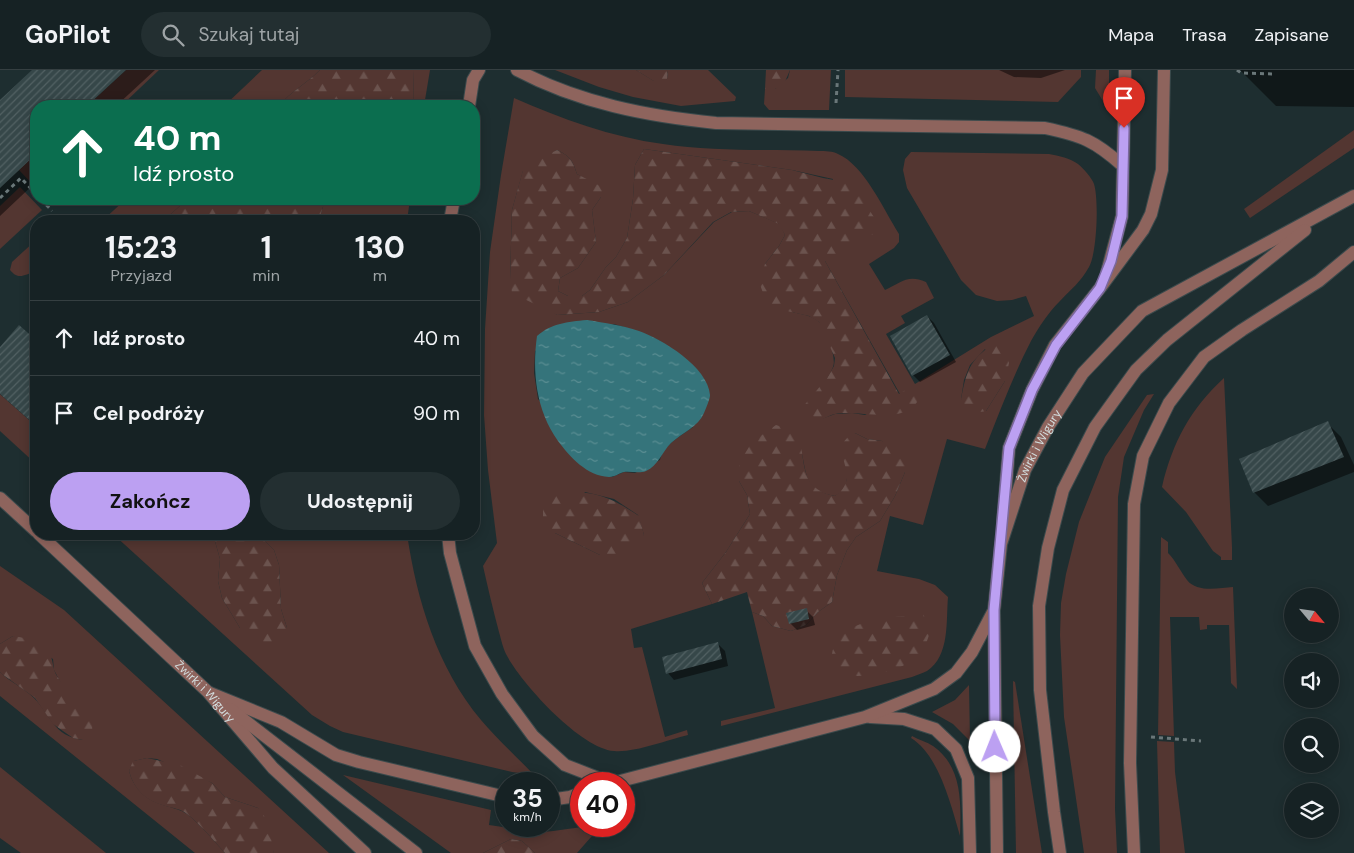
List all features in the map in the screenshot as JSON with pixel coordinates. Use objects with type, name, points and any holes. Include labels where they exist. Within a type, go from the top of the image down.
[{"type":"street","points":[[470,100],[473,80],[479,70]]},
{"type":"street","points":[[517,70],[588,99],[672,119],[725,123],[1044,128],[1089,140],[1123,166]]},
{"type":"street","points":[[1100,288],[1111,261],[1122,216],[1125,70]]},
{"type":"street","points":[[1001,544],[1009,448],[1028,399],[1056,345],[1143,230],[1152,214],[1162,170],[1164,70]]},
{"type":"street","name":"Żwirki i Wigury","points":[[1060,853],[1040,690],[1039,606],[1048,548],[1063,490],[1095,427],[1136,370],[1167,340],[1354,191]]},
{"type":"street","name":"Żwirki i Wigury","points":[[997,853],[994,610],[1001,544],[1026,470],[1048,427],[1083,374],[1142,311],[1354,196]]},
{"type":"street","points":[[1134,853],[1130,763],[1134,504],[1143,456],[1169,403],[1204,357],[1242,330],[1320,281],[1354,252]]},
{"type":"street","points":[[0,498],[30,526]]},
{"type":"street","name":"Żwirki i Wigury","points":[[45,540],[208,692],[273,768],[365,853]]},
{"type":"street","points":[[449,540],[450,553],[475,646],[502,694],[533,736],[565,765],[582,772]]},
{"type":"street","points":[[635,777],[865,717],[934,689],[956,673],[972,652],[994,610]]},
{"type":"street","points":[[208,692],[281,722],[336,755],[495,794]]},
{"type":"street","points":[[208,692],[416,853]]},
{"type":"street","points":[[865,717],[904,719],[935,729],[956,749],[968,778],[970,853]]},
{"type":"path","points":[[836,103],[838,70]]},
{"type":"path","points":[[1237,70],[1240,74],[1273,74]]},
{"type":"path","points":[[0,198],[21,178],[30,188]]},
{"type":"path","points":[[46,205],[52,211]]},
{"type":"path","points":[[1151,737],[1201,741]]},
{"type":"green space","points":[[126,70],[159,70],[127,100],[94,100]]},
{"type":"green space","points":[[262,70],[320,70],[284,100],[230,100]]},
{"type":"green space","points":[[320,70],[414,70],[413,100],[284,100]]},
{"type":"green space","points":[[414,70],[430,70],[425,100],[413,100]]},
{"type":"green space","points":[[555,70],[636,70],[654,81],[667,79],[668,70],[708,70],[736,97],[735,101],[681,106],[633,97],[599,87]]},
{"type":"green space","points":[[636,70],[668,70],[667,79],[660,85]]},
{"type":"green space","points":[[766,70],[790,70],[784,84],[775,89],[765,89]]},
{"type":"green space","points":[[790,70],[831,70],[829,110],[769,110],[764,104],[765,89],[775,89],[788,78]]},
{"type":"green space","points":[[845,70],[1081,70],[1081,77],[1058,102],[845,97]]},
{"type":"green space","points":[[1096,70],[1109,70],[1109,111],[1095,88]]},
{"type":"green space","points":[[514,98],[587,126],[644,141],[682,147],[824,151],[838,154],[865,178],[899,234],[899,242],[894,248],[869,264],[885,290],[904,280],[914,279],[926,282],[934,298],[901,316],[905,323],[886,334],[915,384],[991,337],[1034,316],[1026,296],[1012,300],[997,301],[976,295],[961,280],[907,188],[903,170],[905,159],[911,152],[1049,154],[1072,160],[1087,173],[1094,184],[1096,192],[1096,226],[1092,260],[1076,285],[1052,310],[1031,341],[1012,381],[985,449],[947,439],[923,525],[890,516],[877,571],[919,579],[935,585],[948,597],[947,627],[943,647],[940,656],[927,671],[912,677],[721,726],[721,721],[775,708],[752,612],[763,616],[772,626],[791,631],[806,625],[818,612],[832,602],[837,575],[847,550],[856,537],[880,521],[895,496],[905,472],[882,441],[867,439],[855,433],[846,484],[843,491],[835,496],[819,491],[810,482],[805,470],[802,454],[739,481],[747,495],[750,514],[726,552],[702,583],[712,604],[631,629],[634,648],[642,647],[665,737],[687,730],[688,735],[631,750],[614,751],[600,747],[569,727],[524,681],[505,652],[483,566],[497,543],[488,470],[484,415],[485,329],[490,252]],"holes":[[[644,149],[792,170],[833,179],[825,261],[900,394],[865,415],[852,413],[835,414],[821,419],[803,408],[830,373],[834,363],[832,350],[818,321],[809,316],[792,312],[765,264],[785,235],[780,224],[749,211],[732,212],[714,222],[664,275],[628,302],[599,312],[557,315],[510,280],[512,210],[523,171],[557,150],[568,157],[577,174],[587,180],[601,197],[592,210],[596,242],[578,268],[560,278],[558,291],[568,296],[582,296],[590,290],[606,267],[616,257],[627,238],[633,199],[635,165]],[[614,324],[640,332],[660,341],[693,427],[669,445],[660,460],[635,473],[624,472],[612,477],[538,399],[534,373],[535,351]],[[985,349],[1005,381],[986,411],[961,399],[964,380],[970,365]],[[585,492],[614,499],[638,515],[644,535],[600,555],[555,533]]]},
{"type":"green space","points":[[1354,130],[1354,148],[1250,218],[1244,209]]},
{"type":"green space","points":[[644,149],[792,170],[845,182],[853,186],[882,229],[825,261],[899,394],[915,384],[920,395],[915,405],[906,411],[895,414],[845,413],[833,414],[821,420],[810,415],[802,408],[827,378],[834,366],[835,358],[819,322],[809,316],[778,309],[766,301],[759,282],[765,264],[785,235],[779,224],[749,211],[731,212],[713,222],[664,275],[628,302],[599,312],[557,315],[512,293],[510,280],[512,210],[523,170],[537,160],[557,150],[570,159],[577,174],[604,188],[601,197],[592,210],[596,242],[578,268],[560,278],[558,291],[568,296],[582,296],[590,290],[606,267],[616,257],[627,238],[633,199],[635,165]]},
{"type":"green space","points":[[30,160],[30,182],[19,170]]},
{"type":"green space","points":[[20,187],[30,197],[30,205],[37,205],[42,210],[37,215],[30,215],[30,221],[0,249],[0,206]]},
{"type":"green space","points":[[119,205],[181,205],[170,215],[109,215]]},
{"type":"green space","points":[[181,205],[323,205],[321,215],[170,215]]},
{"type":"green space","points":[[323,205],[409,205],[408,215],[321,215]]},
{"type":"green space","points":[[30,246],[30,274],[22,276],[16,275],[10,270],[12,262]]},
{"type":"green space","points":[[994,344],[1005,351],[1009,363],[1005,381],[986,411],[974,411],[966,406],[961,399],[967,374],[979,355]]},
{"type":"green space","points":[[1224,378],[1232,560],[1221,560],[1221,557],[1213,551],[1186,512],[1162,487],[1171,456],[1184,427],[1212,389]]},
{"type":"green space","points":[[0,394],[30,421],[30,458],[0,431]]},
{"type":"green space","points":[[1154,394],[1144,410],[1124,457],[1118,497],[1115,809],[1117,853],[1084,853],[1064,717],[1060,635],[1061,603],[1079,522],[1105,457],[1147,395]]},
{"type":"green space","points":[[776,425],[796,433],[800,440],[808,479],[818,489],[835,496],[843,488],[847,479],[842,446],[846,439],[855,433],[867,439],[882,441],[898,449],[906,458],[905,472],[895,496],[880,521],[856,537],[847,550],[837,575],[832,602],[818,612],[806,625],[791,631],[772,626],[763,616],[752,612],[747,592],[712,604],[702,583],[726,552],[750,514],[747,495],[739,481],[739,463],[752,442]]},
{"type":"green space","points":[[568,492],[598,495],[621,505],[639,516],[644,535],[634,550],[618,558],[600,555],[555,533],[543,522],[543,507],[552,497]]},
{"type":"green space","points":[[1161,537],[1168,542],[1168,553],[1191,584],[1208,589],[1233,587],[1237,689],[1231,683],[1229,625],[1207,625],[1207,629],[1200,630],[1199,617],[1170,617],[1174,736],[1158,735]]},
{"type":"green space","points":[[120,540],[215,540],[220,559],[218,581],[222,598],[240,628],[287,628],[281,609],[279,565],[274,550],[264,540],[408,540],[423,608],[431,632],[452,678],[481,720],[531,772],[512,772],[343,732],[312,715]]},
{"type":"green space","points":[[215,540],[264,540],[274,550],[279,565],[281,609],[287,628],[281,645],[268,651],[253,644],[240,628],[222,598],[218,581],[220,559]]},
{"type":"green space","points":[[0,566],[64,610],[329,853],[274,853],[258,808],[225,797],[212,783],[157,759],[147,758],[134,761],[129,771],[134,784],[142,794],[159,804],[187,814],[225,853],[195,853],[0,696],[0,672],[34,698],[54,724],[65,734],[83,740],[62,685],[54,670],[53,659],[13,636],[0,644]]},
{"type":"green space","points":[[923,614],[931,629],[927,642],[920,654],[906,664],[887,672],[866,676],[848,675],[834,669],[832,654],[837,642],[845,632],[869,621]]},
{"type":"green space","points":[[13,636],[34,641],[42,645],[48,652],[57,676],[90,717],[91,734],[83,740],[73,738],[53,724],[35,698],[0,672],[0,644]]},
{"type":"green space","points":[[1013,681],[1015,682],[1042,853],[1016,853]]},
{"type":"green space","points":[[969,685],[970,741],[953,724],[932,712],[955,700]]},
{"type":"green space","points":[[912,736],[933,746],[950,764],[955,775],[960,799],[960,836],[943,782],[929,756],[911,738]]},
{"type":"green space","points":[[1157,741],[1174,742],[1175,772],[1185,853],[1160,853]]},
{"type":"green space","points":[[147,758],[180,765],[212,783],[225,797],[258,808],[268,821],[274,853],[225,853],[185,812],[158,804],[147,798],[134,784],[129,771],[133,761]]},
{"type":"green space","points":[[0,767],[106,853],[21,853],[0,838]]},
{"type":"green space","points":[[343,775],[491,810],[489,825],[495,826],[495,837],[560,837],[560,830],[570,829],[570,837],[591,837],[577,853],[535,853],[522,841],[511,839],[483,853],[451,853]]},
{"type":"green space","points":[[511,839],[522,841],[535,853],[483,853]]},
{"type":"water","points":[[587,320],[633,329],[660,340],[693,365],[707,385],[710,397],[701,418],[694,426],[671,443],[657,462],[646,471],[624,472],[609,477],[593,473],[580,465],[568,453],[558,441],[545,417],[537,390],[535,363],[537,336],[554,326]]},
{"type":"building","points":[[32,70],[126,70],[94,100],[30,100],[30,160],[0,188],[0,100]]},
{"type":"building","points":[[927,315],[950,355],[912,376],[890,336]]},
{"type":"building","points":[[19,325],[30,335],[30,421],[0,394],[0,347]]},
{"type":"building","points":[[1328,421],[1344,457],[1253,493],[1239,459]]},
{"type":"building","points":[[807,608],[809,619],[789,624],[786,613]]},
{"type":"building","points":[[718,642],[722,659],[666,674],[662,657]]},
{"type":"route","points":[[995,747],[994,610],[1009,448],[1032,390],[1056,345],[1100,288],[1111,261],[1122,216],[1124,128]]}]
